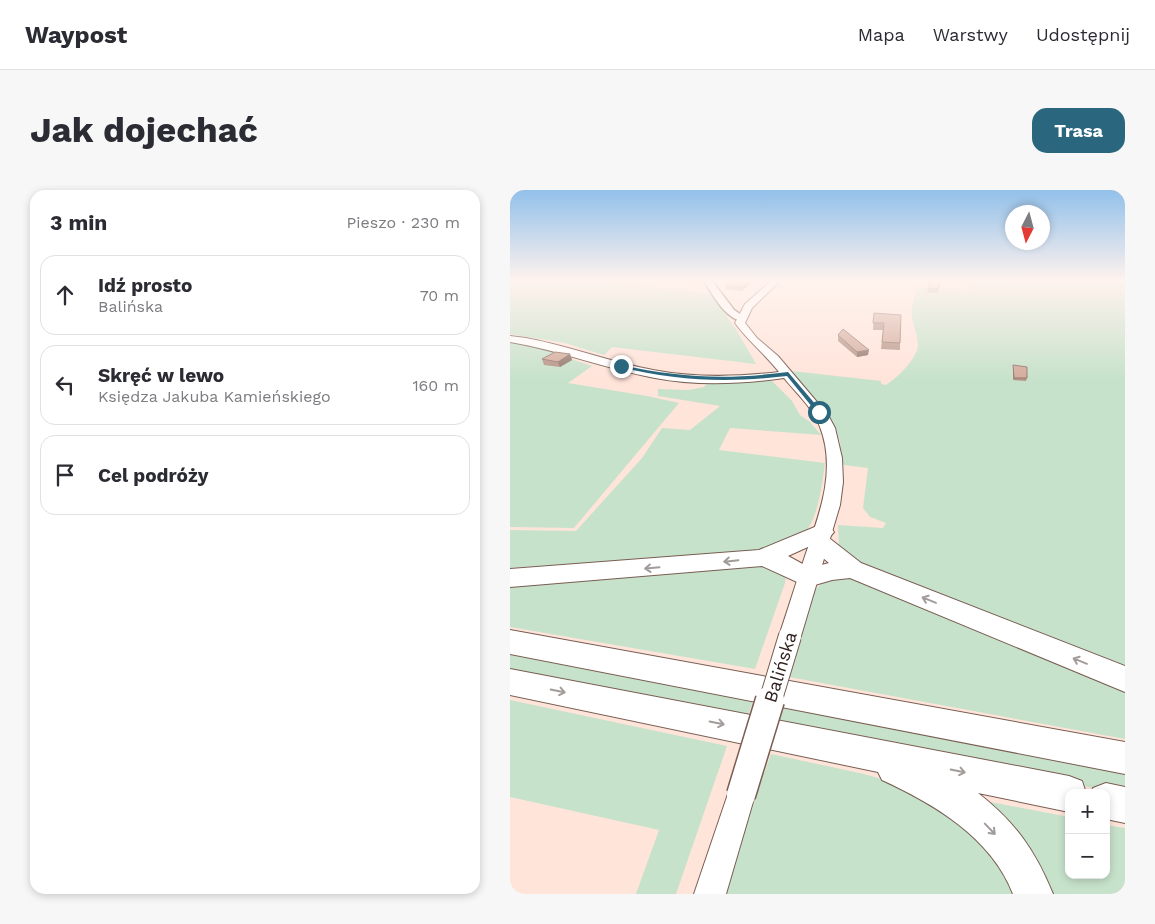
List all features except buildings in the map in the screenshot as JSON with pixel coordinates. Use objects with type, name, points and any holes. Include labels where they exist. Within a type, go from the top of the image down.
[{"type":"highway","points":[[510,578],[762,558],[821,537],[852,570]]},
{"type":"highway","points":[[762,558],[778,562],[808,578],[831,571],[852,570],[1125,679]]},
{"type":"highway","points":[[510,642],[1125,758]]},
{"type":"highway","points":[[510,682],[1065,793]]},
{"type":"highway","points":[[858,751],[934,787],[966,807],[989,827],[1011,852],[1033,894]]},
{"type":"highway","points":[[1110,802],[1125,805]]},
{"type":"main road","name":"Balińska","points":[[743,314],[740,325],[753,340],[762,346],[776,373]]},
{"type":"main road","points":[[510,338],[557,347],[628,368],[662,375],[701,379],[742,378],[776,373]]},
{"type":"main road","name":"Balińska","points":[[710,894],[821,537],[835,482],[834,458],[830,438],[754,346],[753,340]]},
{"type":"main road","points":[[764,357],[765,365],[776,373]]},
{"type":"main road","points":[[742,378],[776,373]]},
{"type":"green space","points":[[510,314],[725,314],[756,364],[612,347],[604,355],[565,343],[510,334]]},
{"type":"green space","points":[[912,314],[1125,314],[1125,670],[857,566],[839,546],[838,525],[883,528],[886,523],[870,517],[863,508],[868,468],[841,463],[840,442],[836,429],[792,371],[881,381],[881,384],[886,385],[906,368],[917,350],[918,341]]},
{"type":"green space","points":[[510,342],[559,352],[556,354],[592,366],[568,383],[679,403],[574,528],[510,527]]},
{"type":"green space","points":[[771,380],[792,401],[800,415],[810,422],[821,435],[730,428],[719,450],[825,463],[814,517],[806,531],[801,535],[777,545],[744,552],[510,568],[510,530],[576,531],[642,458],[662,428],[690,430],[720,406],[658,396],[658,389],[688,390],[704,387],[707,383]]},
{"type":"green space","points":[[744,564],[770,567],[786,574],[785,583],[755,669],[510,627],[510,584]]},
{"type":"green space","points":[[853,575],[1125,683],[1125,739],[789,677],[814,591],[827,581]]},
{"type":"green space","points":[[510,651],[754,697],[747,719],[510,674]]},
{"type":"green space","points":[[510,700],[727,746],[676,894],[636,894],[659,830],[510,797]]},
{"type":"green space","points":[[784,703],[1125,769],[1125,794],[1110,791],[1110,789],[1099,789],[778,726]]},
{"type":"green space","points":[[771,754],[864,774],[914,788],[985,840],[1020,894],[722,894]]},
{"type":"green space","points":[[975,799],[1065,816],[1065,879],[1110,879],[1110,826],[1125,828],[1125,894],[1048,894]]},
{"type":"route","points":[[621,366],[638,371],[698,379],[772,377],[788,374],[819,412]]}]
